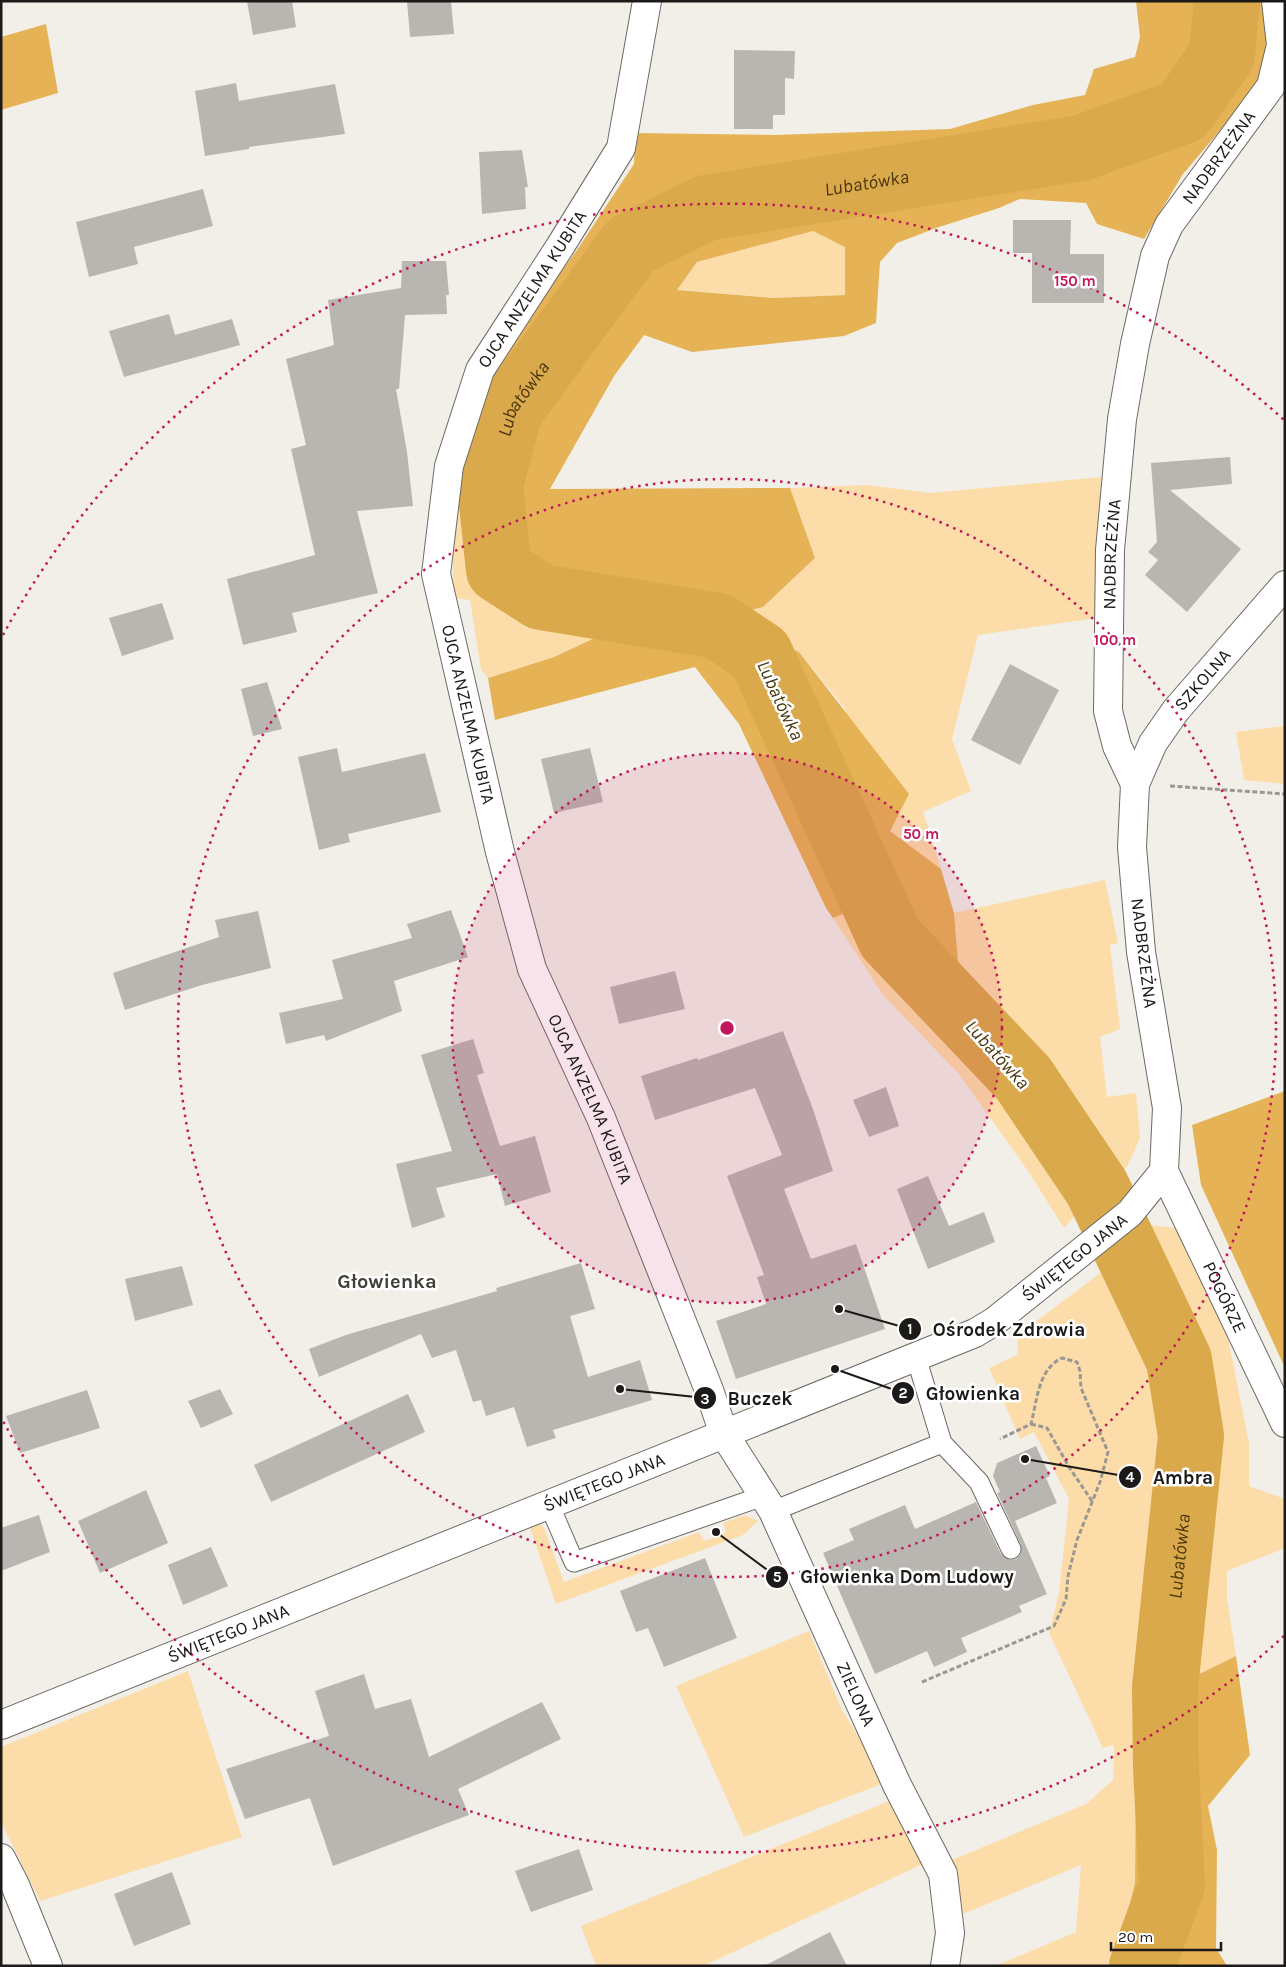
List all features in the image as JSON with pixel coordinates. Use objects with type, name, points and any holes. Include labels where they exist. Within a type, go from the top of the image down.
[{"type":"street","name":"OJCA ANZELMA KUBITA","points":[[647,1],[621,148],[480,370],[449,466],[436,574],[500,852],[532,969],[601,1118],[709,1390],[724,1434]]},
{"type":"street","name":"NADBRZEŻNA","points":[[1164,1171],[1167,1108],[1141,952],[1132,847],[1135,784],[1118,746],[1108,711],[1110,550],[1122,419],[1135,344],[1155,256],[1169,225],[1271,86],[1280,45],[1276,1]]},
{"type":"street","name":"SZKOLNA","points":[[1135,784],[1153,743],[1176,710],[1282,591]]},
{"type":"street","name":"ŚWIĘTEGO JANA","points":[[1,1725],[675,1452],[975,1333],[995,1322],[1130,1213],[1164,1171]]},
{"type":"street","name":"POGÓRZE","points":[[1164,1171],[1285,1423]]},
{"type":"street","name":"ZIELONA","points":[[724,1434],[768,1503],[896,1785],[943,1874],[950,1933],[945,1966]]},
{"type":"street","points":[[4,1873],[48,1966]]},
{"type":"lane","points":[[916,1357],[942,1443],[979,1482],[1011,1549]]},
{"type":"lane","points":[[549,1504],[574,1562],[768,1503],[942,1443]]},
{"type":"path","points":[[1166,786],[1285,794]]},
{"type":"path","points":[[922,1682],[1054,1626],[1066,1599],[1068,1576],[1077,1540],[1092,1502],[1108,1452],[1081,1388],[1080,1371],[1077,1362],[1062,1358],[1054,1362],[1044,1375],[1038,1392],[1032,1424]]},
{"type":"path","points":[[1000,1439],[1032,1424],[1047,1428],[1092,1502]]},
{"type":"shaded area","points":[[1136,1],[1264,1],[1272,39],[1261,82],[1183,174],[1144,239],[1097,224],[1086,203],[1020,199],[897,243],[880,262],[876,323],[844,336],[692,352],[644,335],[614,376],[550,489],[790,488],[815,558],[763,607],[731,615],[768,637],[799,652],[909,794],[890,831],[941,869],[954,913],[958,961],[929,955],[890,895],[833,918],[826,908],[739,724],[695,667],[495,720],[488,678],[554,657],[618,627],[623,594],[543,579],[515,558],[506,494],[522,419],[486,391],[505,347],[577,250],[634,164],[635,133],[774,135],[950,129],[1033,105],[1085,95],[1094,69],[1135,57],[1140,37]],"holes":[[[813,231],[845,247],[845,295],[773,298],[677,290],[697,262]]]},
{"type":"shaded area","points":[[46,24],[58,93],[1,110],[1,37]]},
{"type":"shaded area","points":[[813,231],[845,246],[845,295],[773,298],[677,290],[697,262]]},
{"type":"shaded area","points":[[486,391],[522,419],[506,494],[543,579],[623,594],[618,627],[554,657],[488,678],[481,670],[470,600],[453,598],[453,530],[472,431]]},
{"type":"shaded area","points":[[1101,477],[1097,618],[978,635],[952,739],[971,791],[923,812],[941,869],[890,831],[844,707],[799,652],[768,637],[730,614],[763,607],[815,558],[790,488],[866,485],[931,493]]},
{"type":"shaded area","points":[[1285,726],[1285,784],[1244,780],[1236,732]]},
{"type":"shaded area","points":[[1105,880],[1118,943],[1110,945],[1120,1029],[1100,1037],[1107,1097],[1136,1093],[1140,1138],[1127,1167],[1112,1180],[1053,1089],[929,955],[958,961],[954,913]]},
{"type":"shaded area","points":[[863,906],[907,975],[1010,1085],[1079,1174],[1079,1211],[1064,1228],[1030,1174],[959,1074],[883,995],[833,918]]},
{"type":"shaded area","points":[[1285,1091],[1285,1368],[1201,1185],[1192,1125]]},
{"type":"shaded area","points":[[1149,1225],[1177,1228],[1228,1338],[1249,1443],[1249,1486],[1285,1499],[1285,1548],[1227,1571],[1227,1599],[1236,1656],[1193,1677],[1185,1762],[1176,1716],[1183,1627],[1205,1493],[1208,1436],[1200,1379],[1186,1336],[1142,1234]]},
{"type":"shaded area","points":[[1109,1268],[1161,1367],[1175,1455],[1146,1675],[1153,1765],[1136,1767],[1135,1883],[1118,1951],[1129,1966],[995,1966],[1076,1932],[1081,1865],[963,1914],[952,1860],[1086,1804],[1113,1780],[1114,1745],[1103,1748],[1049,1633],[1059,1593],[1069,1499],[1034,1432],[1020,1439],[989,1368],[1017,1355],[1018,1335]]},
{"type":"shaded area","points":[[745,1515],[758,1521],[743,1535],[556,1604],[529,1525],[538,1522],[544,1528],[564,1582],[699,1532],[704,1541],[726,1533],[723,1523]]},
{"type":"shaded area","points":[[809,1631],[842,1710],[876,1764],[883,1779],[879,1785],[744,1837],[676,1686]]},
{"type":"shaded area","points":[[1236,1656],[1250,1755],[1208,1806],[1217,1850],[1216,1948],[1227,1966],[1129,1966],[1118,1951],[1135,1883],[1136,1767],[1185,1762],[1193,1677]]},
{"type":"shaded area","points":[[188,1671],[242,1837],[40,1901],[1,1822],[1,1747]]},
{"type":"shaded area","points":[[894,1799],[925,1863],[703,1966],[596,1966],[581,1926]]},
{"type":"building","points":[[247,1],[292,1],[296,27],[253,35]]},
{"type":"building","points":[[407,1],[451,1],[454,34],[410,37]]},
{"type":"building","points":[[734,50],[795,51],[794,79],[785,78],[785,115],[773,115],[773,129],[734,129]]},
{"type":"building","points":[[236,83],[239,101],[335,84],[345,134],[249,147],[249,149],[205,156],[195,91]]},
{"type":"building","points":[[522,150],[528,187],[525,187],[526,209],[482,214],[479,152]]},
{"type":"building","points":[[203,189],[213,226],[134,247],[138,264],[89,277],[76,222]]},
{"type":"building","points":[[1013,220],[1071,220],[1070,254],[1104,254],[1104,303],[1032,303],[1032,253],[1013,253]]},
{"type":"building","points":[[402,261],[446,261],[449,295],[446,295],[447,314],[405,315],[399,389],[396,389],[407,452],[413,506],[357,511],[378,593],[292,613],[297,632],[243,645],[227,579],[315,555],[291,449],[306,445],[286,359],[334,345],[328,300],[401,288]]},
{"type":"building","points":[[169,314],[175,335],[232,319],[240,345],[124,377],[109,331]]},
{"type":"building","points":[[1230,457],[1232,484],[1170,490],[1241,549],[1187,612],[1145,575],[1158,560],[1148,552],[1157,542],[1151,463]]},
{"type":"building","points":[[162,603],[174,639],[122,656],[109,618]]},
{"type":"building","points":[[1010,664],[1059,690],[1020,765],[971,740]]},
{"type":"building","points":[[267,682],[282,729],[253,736],[241,689]]},
{"type":"building","points":[[337,748],[342,772],[425,753],[441,812],[348,834],[350,842],[319,850],[298,757]]},
{"type":"building","points":[[590,748],[603,802],[554,813],[541,759]]},
{"type":"building","points":[[451,910],[468,957],[394,981],[402,1011],[326,1041],[324,1035],[286,1044],[279,1013],[343,999],[332,960],[412,938],[407,924]]},
{"type":"building","points":[[258,911],[271,968],[202,985],[125,1010],[113,973],[219,937],[215,920]]},
{"type":"building","points":[[675,971],[685,1009],[619,1024],[610,987]]},
{"type":"building","points":[[783,1031],[813,1109],[833,1171],[784,1189],[811,1259],[856,1244],[885,1329],[736,1379],[716,1321],[766,1304],[757,1277],[764,1275],[727,1176],[782,1155],[755,1088],[655,1120],[641,1076],[697,1058],[698,1060]]},
{"type":"building","points":[[473,1039],[484,1073],[477,1075],[500,1146],[535,1136],[551,1192],[505,1206],[497,1174],[436,1188],[445,1217],[412,1228],[396,1164],[452,1151],[421,1055]]},
{"type":"building","points":[[886,1087],[899,1126],[869,1137],[853,1100]]},
{"type":"building","points":[[928,1176],[949,1226],[984,1212],[995,1242],[928,1269],[897,1189]]},
{"type":"building","points":[[581,1263],[595,1309],[570,1316],[588,1377],[640,1360],[652,1400],[553,1430],[556,1438],[527,1447],[514,1407],[486,1416],[481,1400],[473,1402],[456,1350],[432,1358],[421,1334],[319,1377],[309,1349],[346,1335],[497,1291],[496,1288]]},
{"type":"building","points":[[182,1266],[193,1305],[135,1321],[125,1279]]},
{"type":"building","points":[[220,1389],[233,1414],[201,1428],[188,1401]]},
{"type":"building","points":[[87,1390],[100,1428],[20,1453],[6,1416]]},
{"type":"building","points":[[408,1394],[425,1432],[271,1502],[254,1465]]},
{"type":"building","points":[[1036,1446],[1050,1476],[1046,1478],[1057,1503],[1015,1521],[1047,1594],[1019,1606],[1022,1612],[961,1638],[967,1652],[934,1667],[927,1651],[875,1674],[823,1553],[854,1540],[849,1529],[905,1505],[915,1529],[976,1502],[1001,1554],[1010,1560],[1016,1559],[1020,1555],[1021,1545],[997,1493],[1000,1492],[993,1476],[997,1463]]},
{"type":"building","points":[[146,1490],[168,1543],[100,1573],[78,1521]]},
{"type":"building","points":[[39,1515],[50,1552],[1,1571],[1,1528]]},
{"type":"building","points":[[211,1547],[228,1586],[183,1605],[168,1565]]},
{"type":"building","points":[[705,1558],[737,1638],[664,1667],[648,1628],[636,1632],[620,1591]]},
{"type":"building","points":[[364,1674],[375,1709],[411,1699],[429,1757],[542,1702],[561,1739],[458,1789],[469,1815],[333,1866],[310,1798],[245,1819],[226,1769],[329,1736],[315,1691]]},
{"type":"building","points":[[579,1849],[593,1890],[531,1912],[515,1871]]},
{"type":"building","points":[[172,1872],[191,1924],[134,1946],[114,1894]]},
{"type":"building","points":[[830,1932],[847,1966],[764,1966]]},
{"type":"waterway","name":"Lubatówka","points":[[1142,1966],[1172,1885],[1166,1767],[1165,1688],[1191,1436],[1179,1360],[1097,1188],[1023,1078],[890,938],[760,654],[718,626],[541,597],[499,570],[490,485],[510,410],[631,245],[706,208],[1081,148],[1183,111],[1222,55],[1227,1]]},
{"type":"place","name":"Ośrodek Zdrowia","points":[[839,1309]]},
{"type":"place","name":"Głowienka","points":[[835,1369]]},
{"type":"place","name":"Buczek","points":[[620,1389]]},
{"type":"place","name":"Ambra","points":[[1025,1459]]},
{"type":"place","name":"Głowienka Dom Ludowy","points":[[716,1532]]},
{"type":"district","name":"Głowienka","points":[[387,1281]]}]
